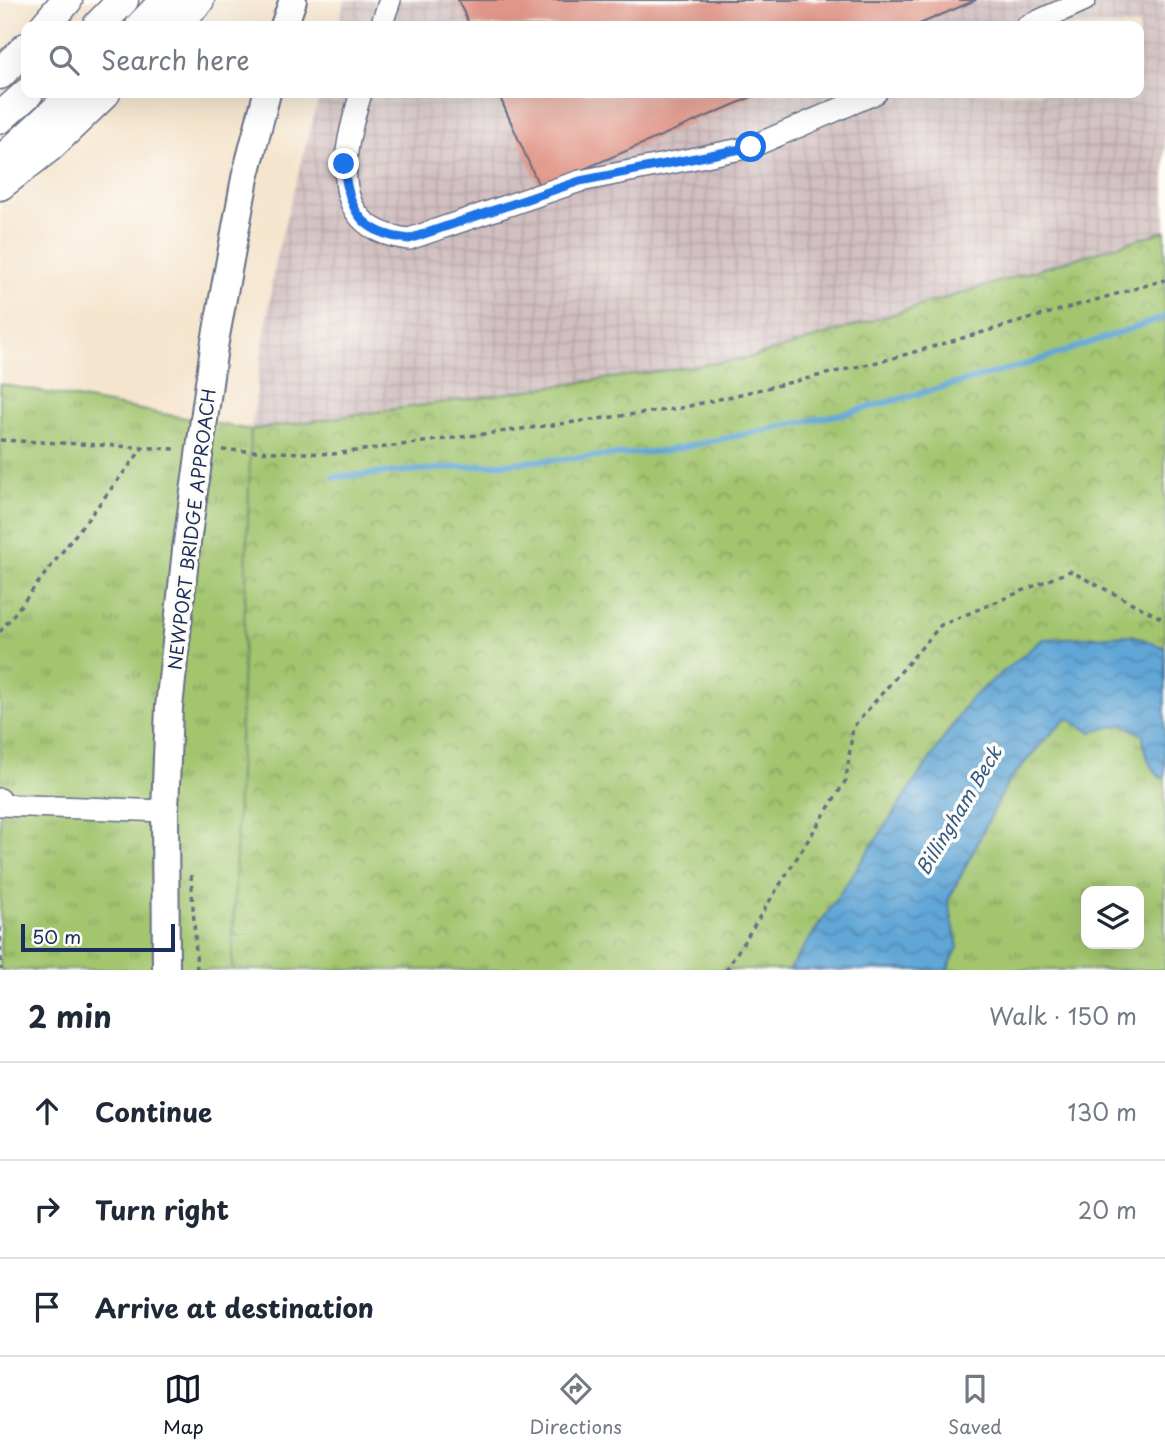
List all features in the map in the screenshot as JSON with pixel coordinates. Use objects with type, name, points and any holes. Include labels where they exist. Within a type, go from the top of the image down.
[{"type":"highway","points":[[49,21],[67,0]]},
{"type":"highway","points":[[103,21],[123,0]]},
{"type":"highway","points":[[146,21],[166,0]]},
{"type":"highway","points":[[179,21],[199,0]]},
{"type":"highway","points":[[0,74],[21,53]]},
{"type":"highway","points":[[0,118],[22,98]]},
{"type":"highway","points":[[0,162],[70,98]]},
{"type":"highway","points":[[0,185],[49,147],[100,98]]},
{"type":"main road","points":[[286,21],[293,0]]},
{"type":"main road","name":"NEWPORT BRIDGE APPROACH","points":[[166,970],[165,811],[169,707],[186,550],[214,347],[245,178],[266,98]]},
{"type":"lane","points":[[383,21],[390,0]]},
{"type":"lane","points":[[1038,21],[1085,0]]},
{"type":"lane","points":[[360,98],[344,164],[346,190],[359,218],[373,229],[390,237],[409,239],[580,181],[751,147],[864,98]]},
{"type":"lane","points":[[0,799],[1,805],[165,811]]},
{"type":"path","points":[[211,450],[332,454],[681,408],[886,360],[1165,280]]},
{"type":"path","points":[[0,440],[184,449]]},
{"type":"path","points":[[0,632],[143,448]]},
{"type":"path","points":[[726,970],[846,780],[853,727],[941,625],[1070,571],[1165,620]]},
{"type":"path","points":[[190,869],[197,970]]},
{"type":"path","points":[[0,927],[1,970]]},
{"type":"shaded area","points":[[345,0],[1165,0],[1165,231],[750,358],[251,430],[276,257],[319,98],[1144,98],[1144,21],[339,21]]},
{"type":"green space","points":[[1165,231],[1165,648],[1132,635],[970,699],[789,970],[0,970],[0,384],[251,430],[750,358]]},
{"type":"green space","points":[[1165,231],[1165,648],[1132,635],[970,699],[789,970],[232,970],[251,430],[750,358]]},
{"type":"green space","points":[[1067,718],[1091,732],[1123,724],[1144,736],[1159,777],[1165,779],[1165,970],[947,970],[958,947],[948,901],[1008,782]]},
{"type":"water","name":"Billingham Beck","points":[[1132,635],[1165,648],[1165,779],[1151,766],[1143,735],[1123,724],[1091,732],[1067,718],[1008,782],[948,901],[958,947],[947,970],[789,970],[970,699],[1043,639]]},
{"type":"building","points":[[458,0],[976,0],[927,21],[468,21]]},
{"type":"building","points":[[500,98],[749,98],[540,188]]},
{"type":"waterway","points":[[333,477],[665,451],[851,412],[1028,364],[1165,317]]},
{"type":"route","points":[[344,164],[346,190],[359,218],[390,237],[409,239],[580,181],[751,147]]}]
